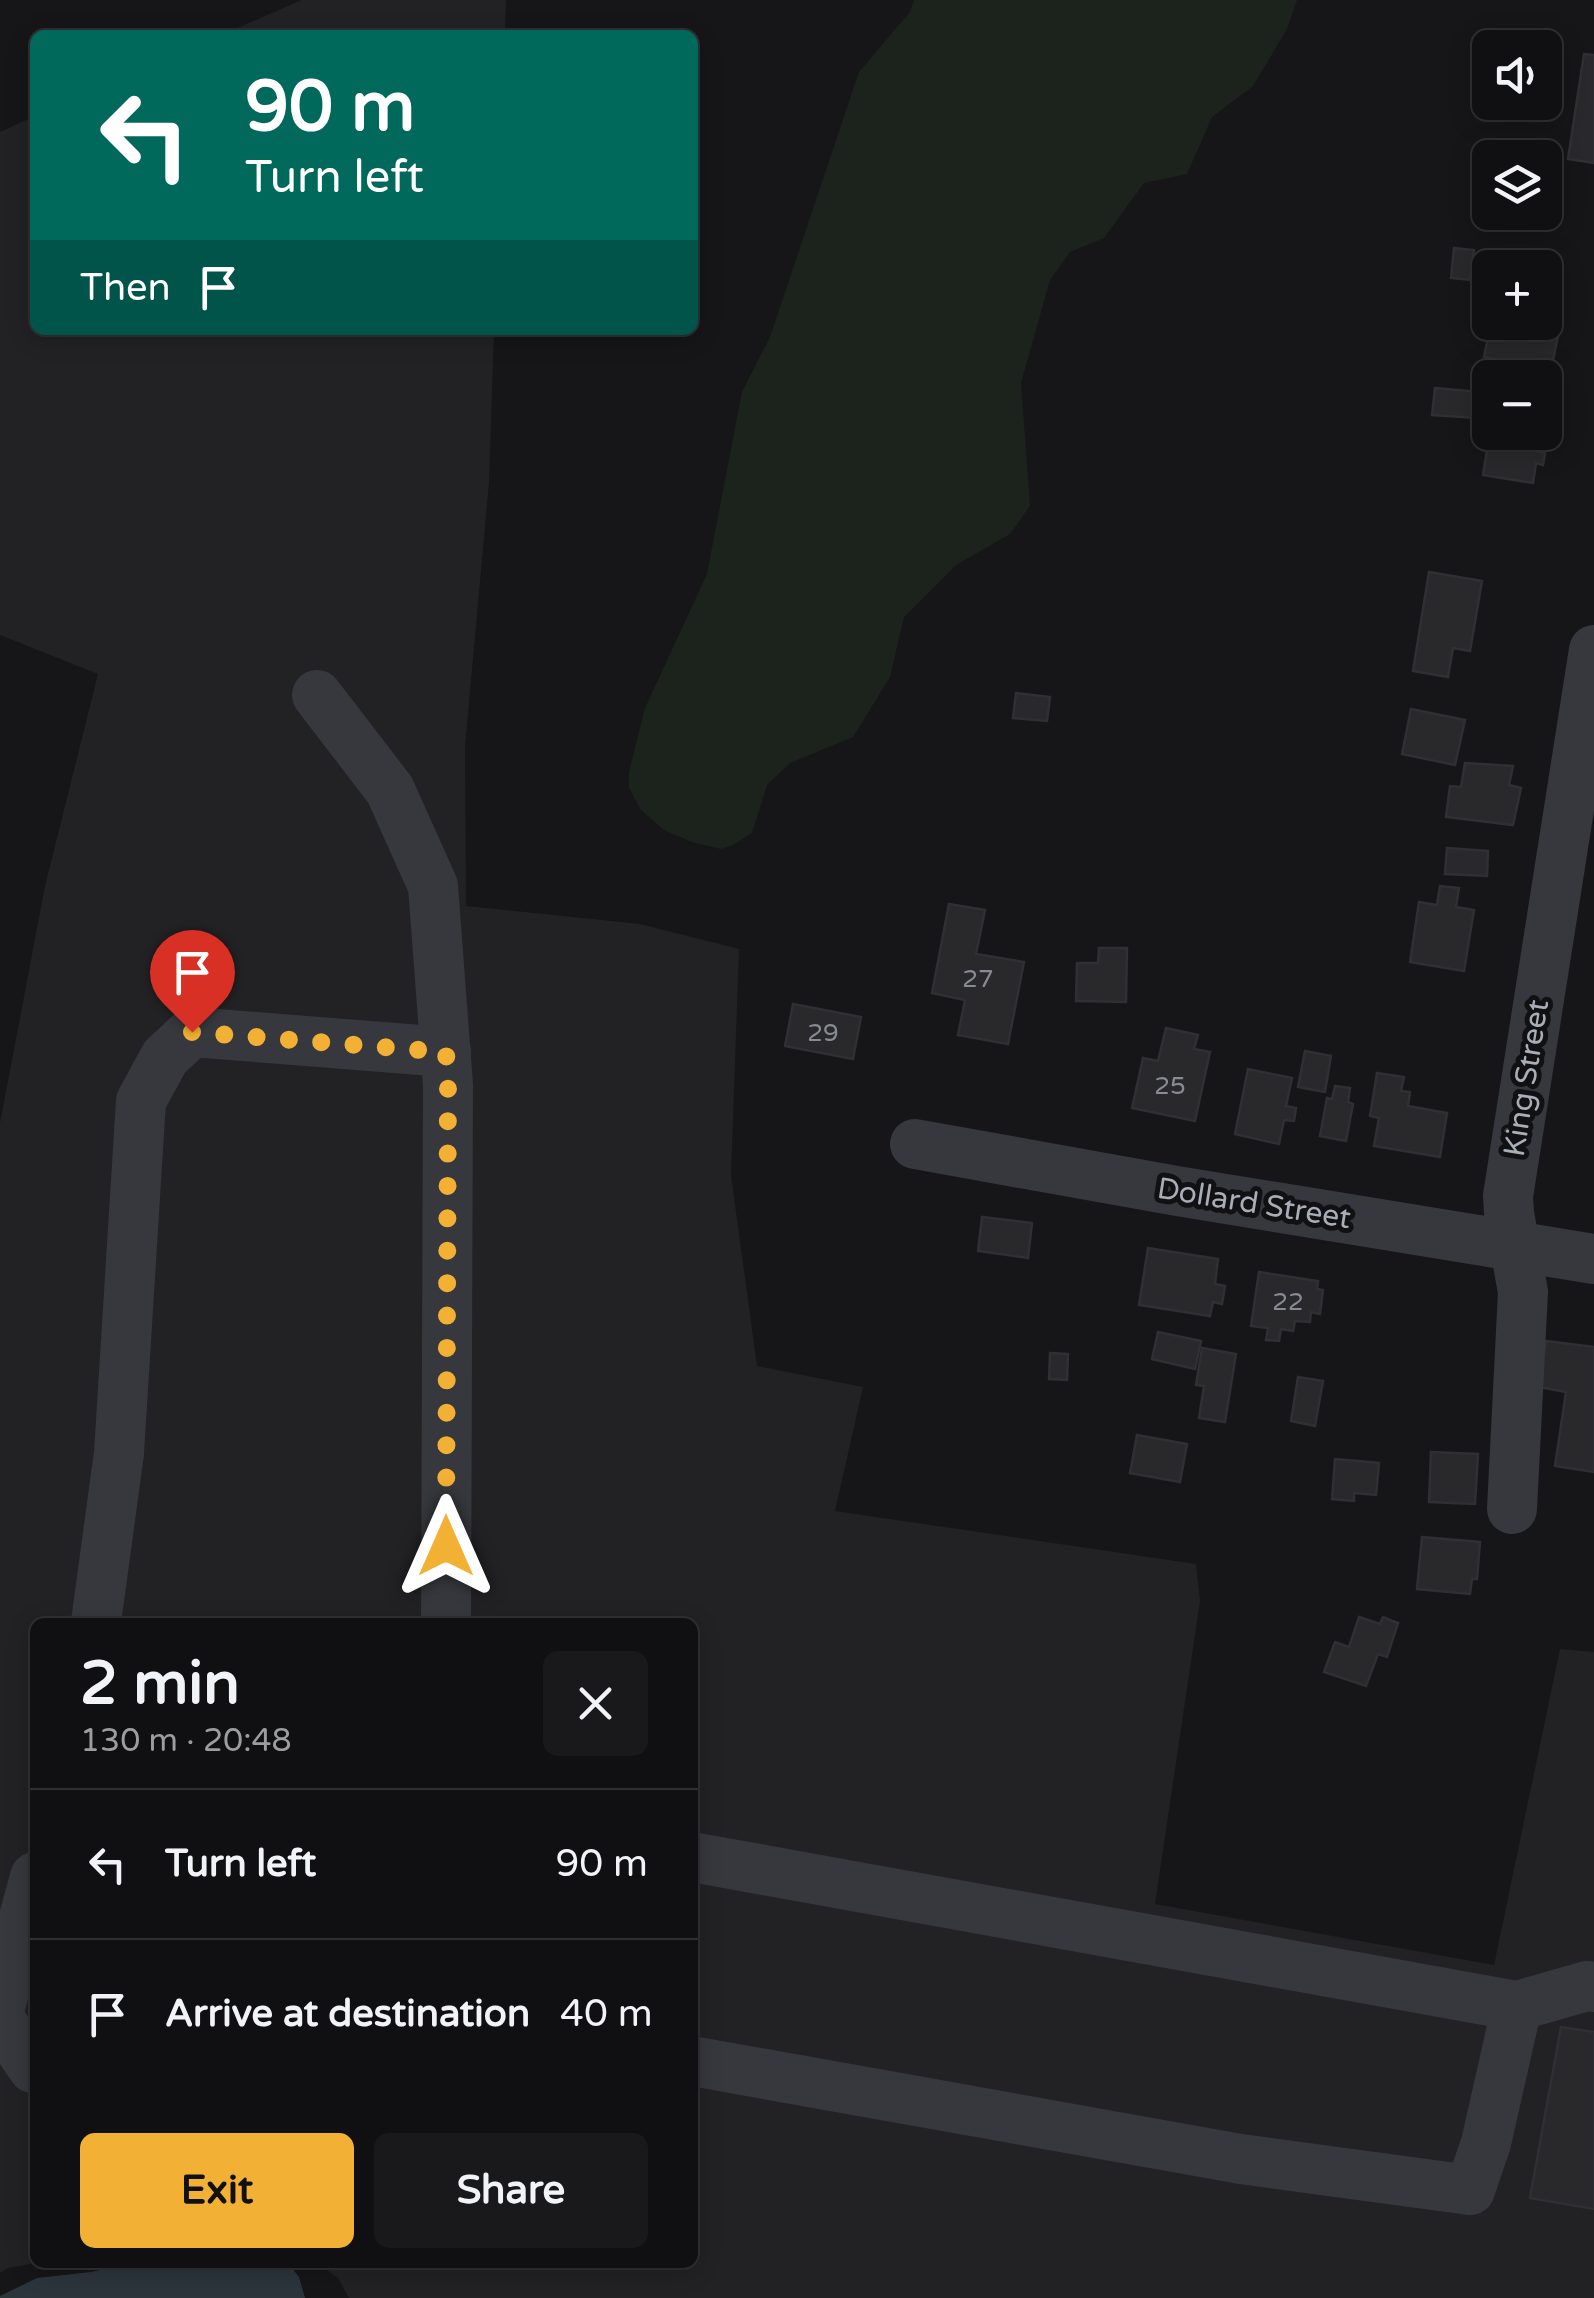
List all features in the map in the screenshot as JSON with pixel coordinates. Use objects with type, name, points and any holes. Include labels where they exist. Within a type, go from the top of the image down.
[{"type":"street","name":"King Street","points":[[1512,1509],[1524,1292],[1508,1196],[1594,650]]},
{"type":"street","points":[[317,696],[390,790],[433,886],[448,1104],[446,1618]]},
{"type":"street","points":[[97,1618],[119,1453],[141,1100],[165,1058],[192,1032],[446,1052]]},
{"type":"street","name":"Dollard Street","points":[[915,1144],[1594,1260]]},
{"type":"street","points":[[698,1857],[1517,2006],[1594,1987]]},
{"type":"street","points":[[0,2008],[30,1897]]},
{"type":"street","points":[[698,2063],[1222,2155],[1470,2190],[1486,2143],[1517,2006]]},
{"type":"street","points":[[0,2020],[30,2065]]},
{"type":"shaded area","points":[[302,0],[506,0],[505,30],[233,30]]},
{"type":"shaded area","points":[[914,0],[1297,0],[1287,29],[1253,86],[1212,117],[1187,174],[1144,183],[1104,238],[1070,252],[1050,280],[1021,383],[1030,506],[1010,534],[956,565],[904,617],[890,677],[853,737],[790,763],[767,785],[752,833],[721,849],[692,842],[664,830],[641,810],[629,788],[629,772],[645,708],[707,574],[742,392],[770,337],[859,72],[910,12]]},
{"type":"shaded area","points":[[30,118],[30,335],[494,335],[489,482],[465,746],[466,906],[640,924],[739,949],[731,1175],[757,1366],[863,1387],[835,1511],[1196,1564],[1200,1601],[1155,1904],[1494,1965],[1560,1649],[1594,1652],[1594,2298],[349,2298],[338,2278],[324,2268],[698,2268],[698,1618],[30,1618],[30,2264],[0,2273],[0,1123],[45,886],[98,674],[0,635],[0,132]]},
{"type":"shaded area","points":[[109,2268],[292,2268],[305,2298],[0,2298],[37,2278]]},
{"type":"building","points":[[1584,54],[1594,55],[1594,163],[1568,159]]},
{"type":"building","points":[[1454,248],[1474,250],[1470,280],[1451,278]]},
{"type":"building","points":[[1487,340],[1557,340],[1553,360],[1484,357]]},
{"type":"building","points":[[1435,388],[1472,391],[1472,418],[1432,415]]},
{"type":"building","points":[[1487,450],[1545,453],[1543,465],[1536,463],[1533,483],[1483,475]]},
{"type":"building","points":[[1429,572],[1482,581],[1470,651],[1453,648],[1448,677],[1413,671]]},
{"type":"building","points":[[1016,693],[1050,697],[1047,721],[1013,718]]},
{"type":"building","points":[[1411,709],[1465,720],[1455,765],[1402,754]]},
{"type":"building","points":[[1465,763],[1513,766],[1509,785],[1521,788],[1513,825],[1446,817],[1450,786],[1461,787]]},
{"type":"building","points":[[1447,848],[1488,851],[1487,876],[1445,874]]},
{"type":"building","points":[[1440,886],[1459,888],[1456,907],[1474,910],[1464,971],[1410,962],[1419,902],[1437,905]]},
{"type":"building","points":[[949,904],[985,910],[976,954],[1024,962],[1008,1044],[958,1035],[965,1000],[932,993]]},
{"type":"building","points":[[1099,948],[1127,948],[1126,1002],[1076,1001],[1077,963],[1098,963]]},
{"type":"building","points":[[793,1004],[861,1017],[853,1059],[785,1046]]},
{"type":"building","points":[[1166,1028],[1198,1035],[1194,1049],[1210,1052],[1195,1121],[1132,1108],[1143,1058],[1158,1061]]},
{"type":"building","points":[[1305,1051],[1331,1056],[1325,1092],[1298,1087]]},
{"type":"building","points":[[1248,1069],[1292,1078],[1286,1106],[1296,1108],[1294,1121],[1284,1120],[1279,1144],[1235,1134]]},
{"type":"building","points":[[1377,1073],[1404,1077],[1401,1091],[1410,1092],[1408,1106],[1447,1113],[1440,1157],[1374,1146],[1379,1118],[1370,1116]]},
{"type":"building","points":[[1335,1086],[1350,1088],[1348,1102],[1353,1104],[1346,1141],[1320,1136],[1327,1098],[1332,1099]]},
{"type":"building","points":[[982,1217],[1032,1223],[1028,1258],[978,1251]]},
{"type":"building","points":[[1148,1248],[1218,1259],[1215,1284],[1225,1286],[1222,1304],[1213,1302],[1210,1316],[1139,1305]]},
{"type":"building","points":[[1259,1272],[1318,1281],[1317,1289],[1323,1290],[1320,1314],[1311,1312],[1310,1322],[1295,1321],[1293,1331],[1281,1329],[1279,1341],[1266,1340],[1268,1328],[1251,1326]]},
{"type":"building","points":[[1158,1332],[1201,1341],[1195,1369],[1152,1359]]},
{"type":"building","points":[[1546,1341],[1594,1347],[1594,1472],[1555,1466],[1566,1392],[1539,1387]]},
{"type":"building","points":[[1202,1348],[1236,1354],[1225,1422],[1199,1418],[1204,1386],[1196,1385]]},
{"type":"building","points":[[1050,1353],[1068,1354],[1067,1380],[1049,1379]]},
{"type":"building","points":[[1298,1377],[1323,1381],[1315,1426],[1291,1421]]},
{"type":"building","points":[[1137,1435],[1187,1444],[1180,1482],[1130,1473]]},
{"type":"building","points":[[1431,1452],[1478,1454],[1475,1504],[1429,1502]]},
{"type":"building","points":[[1335,1459],[1379,1463],[1376,1495],[1354,1493],[1354,1501],[1332,1499]]},
{"type":"building","points":[[1422,1537],[1480,1542],[1477,1579],[1472,1579],[1470,1594],[1417,1589]]},
{"type":"building","points":[[1359,1617],[1380,1624],[1383,1617],[1398,1623],[1387,1657],[1378,1654],[1366,1686],[1324,1672],[1335,1642],[1349,1647]]},
{"type":"building","points":[[1561,2027],[1594,2032],[1594,2209],[1530,2198]]},
{"type":"route","points":[[192,1032],[446,1052],[446,1546]]}]
